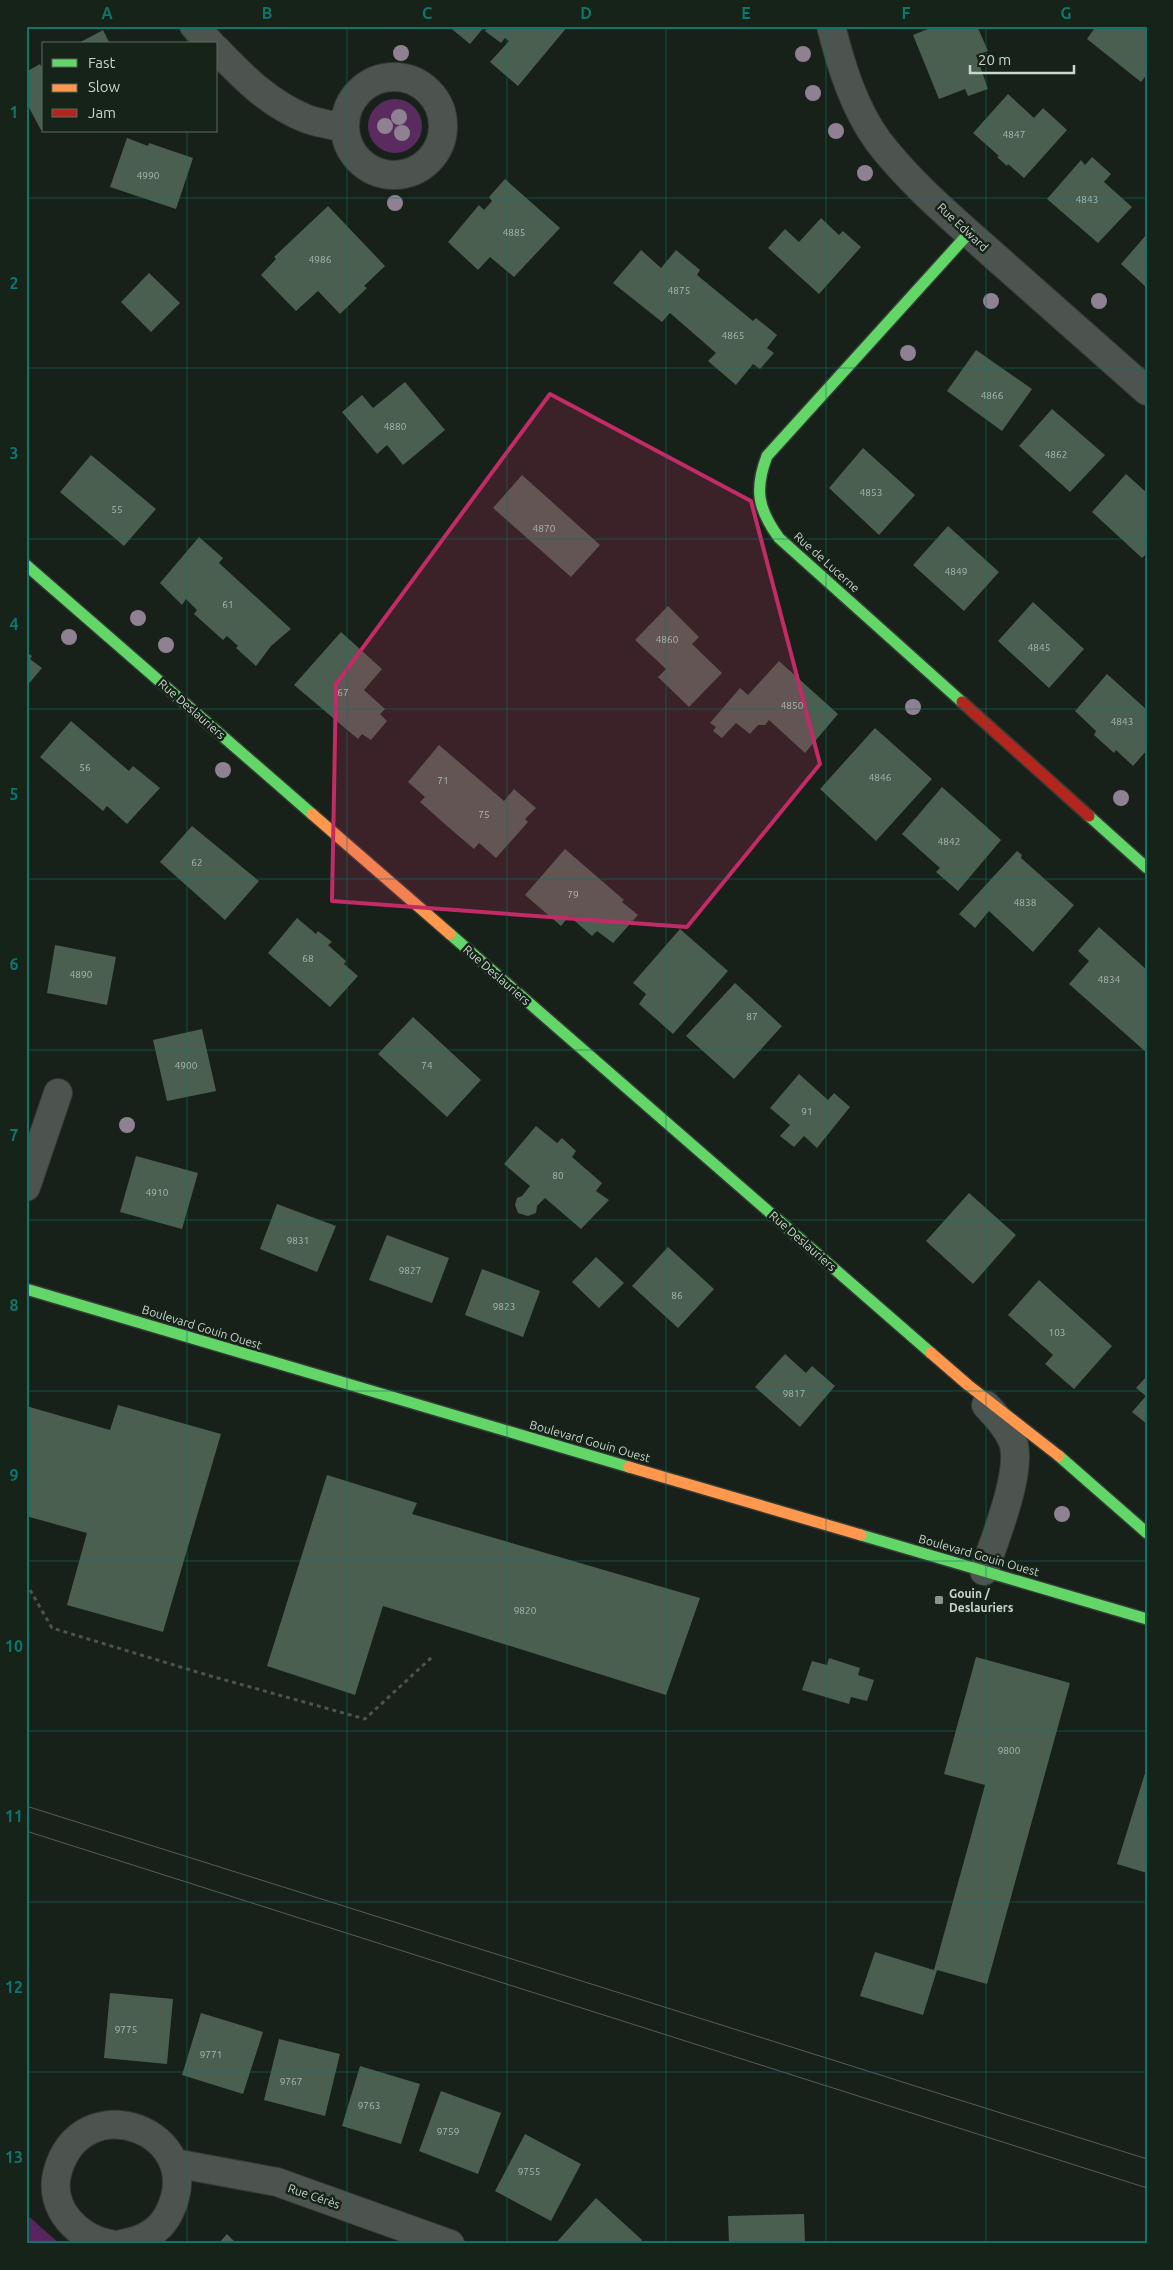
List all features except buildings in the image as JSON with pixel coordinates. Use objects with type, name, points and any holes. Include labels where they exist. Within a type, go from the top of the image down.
[{"type":"street","points":[[194,26],[209,42]]},
{"type":"street","name":"Rue Edward","points":[[831,26],[840,60],[855,100],[878,140],[904,171],[969,233],[1147,391]]},
{"type":"street","points":[[218,51],[246,80],[272,102],[308,119],[344,128]]},
{"type":"street","name":"Rue de Lucerne","points":[[969,233],[767,456],[761,470],[759,502],[766,521],[779,538],[1147,868]]},
{"type":"street","name":"Rue Deslauriers","points":[[26,566],[968,1385],[1070,1464],[1147,1534]]},
{"type":"street","points":[[26,1187],[58,1093]]},
{"type":"street","name":"Boulevard Gouin Ouest","points":[[26,1289],[1147,1619]]},
{"type":"street","name":"Rue Deslauriers","points":[[968,1385],[1008,1431],[1015,1455],[1012,1481],[984,1571]]},
{"type":"street","points":[[110,2244],[95,2241],[78,2231],[65,2216],[57,2198],[56,2177],[62,2158],[74,2141],[96,2128],[109,2124],[129,2124],[148,2132],[164,2145],[174,2163],[178,2182],[175,2202],[166,2220],[152,2234],[134,2242],[120,2244]]},
{"type":"street","name":"Rue Cérès","points":[[174,2163],[277,2182],[450,2244]]},
{"type":"path","points":[[26,1583],[52,1628],[207,1675],[365,1719],[432,1657]]},
{"type":"highlighted area","points":[[550,394],[751,501],[820,764],[687,927],[332,901],[336,684]]},
{"type":"shaded area","points":[[390,99],[400,99],[410,103],[418,111],[422,126],[418,141],[410,149],[400,153],[390,153],[380,149],[372,141],[368,131],[368,121],[372,111],[380,103]]},
{"type":"shaded area","points":[[26,2214],[60,2244],[26,2244]]},
{"type":"tram line","points":[[26,1806],[1147,2159]]},
{"type":"tram line","points":[[26,1831],[1147,2188]]},
{"type":"traffic: fast","points":[[962,702],[779,538],[766,518],[760,499],[760,479],[767,456],[969,233]]},
{"type":"traffic: fast","points":[[26,565],[312,814]]},
{"type":"traffic: fast","points":[[1089,816],[1147,868]]},
{"type":"traffic: fast","points":[[450,934],[931,1353]]},
{"type":"traffic: fast","points":[[26,1289],[629,1467]]},
{"type":"traffic: fast","points":[[1059,1456],[1147,1533]]},
{"type":"traffic: fast","points":[[861,1535],[1147,1619]]},
{"type":"traffic: slow","points":[[312,814],[450,934]]},
{"type":"traffic: slow","points":[[931,1353],[968,1385],[1059,1456]]},
{"type":"traffic: slow","points":[[629,1467],[861,1535]]},
{"type":"traffic: jam","points":[[962,702],[1089,816]]},
{"type":"place","name":"Gouin / Deslauriers","points":[[939,1600]]}]
